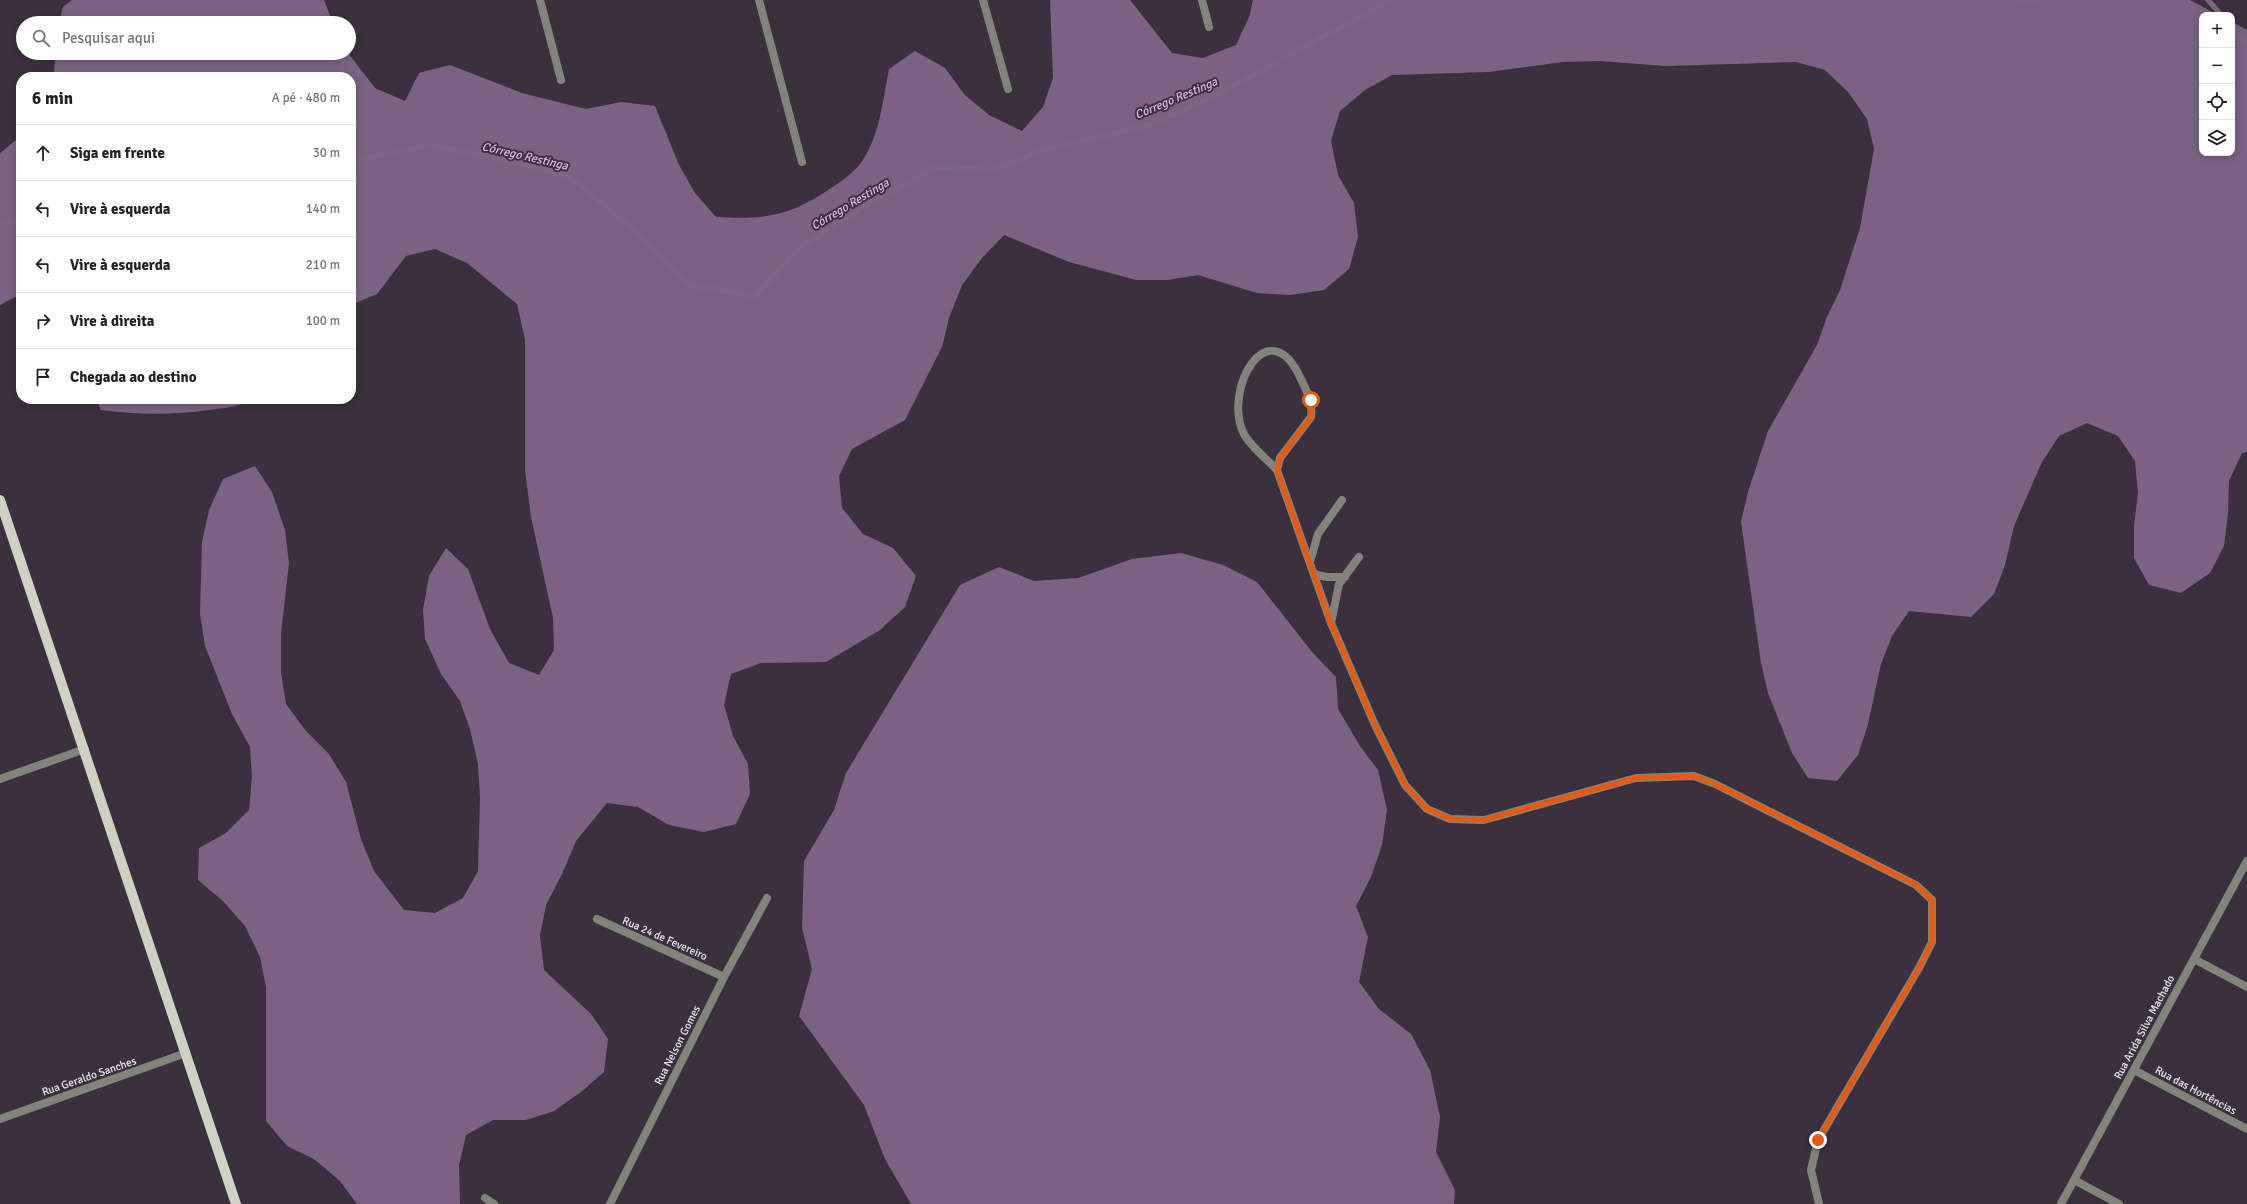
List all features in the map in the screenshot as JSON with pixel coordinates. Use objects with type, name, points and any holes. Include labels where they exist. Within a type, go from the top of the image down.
[{"type":"main road","points":[[0,500],[85,749],[236,1204]]},
{"type":"street","points":[[540,0],[561,80]]},
{"type":"street","points":[[759,0],[802,162]]},
{"type":"street","points":[[983,0],[1008,89]]},
{"type":"street","points":[[1202,0],[1209,27]]},
{"type":"street","points":[[1277,470],[1280,458],[1311,417],[1312,409],[1311,400],[1296,367],[1280,352],[1266,351],[1253,359],[1240,388],[1237,416],[1244,435],[1277,470],[1331,623],[1375,725],[1405,785],[1427,809],[1450,819],[1484,820],[1636,778],[1694,776],[1715,784],[1916,885],[1932,900],[1932,942],[1919,968],[1818,1140],[1811,1170],[1818,1204]]},
{"type":"street","points":[[1310,562],[1318,534],[1342,500]]},
{"type":"street","points":[[1331,623],[1340,584],[1359,557]]},
{"type":"street","points":[[1314,574],[1326,577],[1345,577]]},
{"type":"street","points":[[0,779],[85,749]]},
{"type":"street","name":"Rua Arida Silva Machado","points":[[2061,1204],[2247,861]]},
{"type":"street","name":"Rua Nelson Gomes","points":[[610,1204],[724,976],[767,898]]},
{"type":"street","name":"Rua 24 de Fevereiro","points":[[597,919],[724,976]]},
{"type":"street","points":[[2194,959],[2247,987]]},
{"type":"street","name":"Rua Geraldo Sanches","points":[[0,1119],[186,1053]]},
{"type":"street","name":"Rua das Hortências","points":[[2134,1070],[2247,1129]]},
{"type":"street","points":[[2074,1180],[2119,1204]]},
{"type":"street","points":[[484,1198],[494,1204]]},
{"type":"shaded area","points":[[72,0],[324,0],[330,16],[61,16],[63,7]]},
{"type":"shaded area","points":[[1050,0],[1130,0],[1172,53],[1203,58],[1236,45],[1249,17],[1253,0],[2190,0],[2212,12],[2199,12],[2199,156],[2235,156],[2235,24],[2247,30],[2247,452],[2242,453],[2229,481],[2228,514],[2224,546],[2210,573],[2181,593],[2149,585],[2134,558],[2134,526],[2138,493],[2135,461],[2118,436],[2087,423],[2059,436],[2042,462],[2014,526],[2005,565],[1994,594],[1971,617],[1909,611],[1892,636],[1881,664],[1868,724],[1858,755],[1837,781],[1808,778],[1792,753],[1768,693],[1761,663],[1741,522],[1748,492],[1768,431],[1817,345],[1827,317],[1840,290],[1860,228],[1874,149],[1867,119],[1848,92],[1825,70],[1796,62],[1666,66],[1599,61],[1563,62],[1488,72],[1392,75],[1365,90],[1340,111],[1331,141],[1338,175],[1354,203],[1358,237],[1349,269],[1324,290],[1290,295],[1257,293],[1198,275],[1168,280],[1136,280],[1069,262],[1004,235],[982,258],[962,285],[949,318],[942,347],[905,420],[852,449],[839,476],[842,508],[863,534],[893,548],[916,576],[905,607],[880,630],[826,662],[761,663],[731,674],[724,705],[733,736],[748,764],[750,794],[736,824],[704,832],[669,825],[638,807],[607,803],[576,841],[562,874],[546,905],[540,936],[544,970],[591,1014],[608,1039],[604,1072],[581,1092],[554,1111],[526,1120],[493,1120],[466,1135],[459,1165],[460,1204],[357,1204],[340,1181],[314,1159],[287,1146],[266,1121],[266,987],[260,957],[245,926],[223,901],[198,880],[199,848],[226,833],[249,810],[252,777],[250,747],[232,714],[205,646],[200,614],[202,542],[209,510],[223,479],[255,466],[272,492],[285,530],[289,563],[281,633],[281,673],[286,704],[306,731],[329,754],[346,782],[361,839],[374,871],[404,910],[435,913],[463,898],[478,871],[480,797],[478,764],[470,729],[460,701],[441,674],[425,639],[423,610],[429,576],[446,548],[468,569],[490,629],[509,663],[539,675],[554,650],[553,618],[531,517],[525,470],[525,340],[517,304],[467,263],[435,249],[406,256],[377,294],[356,303],[356,72],[54,72],[55,60],[353,60],[375,88],[405,101],[419,73],[450,65],[522,93],[586,109],[621,102],[655,106],[679,165],[695,193],[716,217],[733,218],[763,217],[803,205],[835,185],[857,168],[869,150],[877,128],[889,69],[915,51],[945,68],[965,95],[989,115],[1022,131],[1043,107],[1053,78]]},
{"type":"shaded area","points":[[16,140],[16,297],[0,305],[0,153]]},
{"type":"shaded area","points":[[98,404],[243,404],[226,408],[182,413],[128,413],[101,410]]},
{"type":"shaded area","points":[[1181,553],[1223,565],[1257,582],[1312,652],[1336,677],[1338,709],[1360,746],[1378,770],[1387,810],[1382,845],[1371,877],[1356,906],[1368,937],[1359,982],[1379,1009],[1411,1034],[1430,1070],[1440,1117],[1436,1152],[1455,1190],[1454,1204],[911,1204],[885,1159],[864,1105],[799,1016],[812,969],[802,928],[804,861],[834,810],[846,773],[960,585],[999,567],[1034,581],[1078,578],[1132,559]]},
{"type":"waterway","name":"Córrego Restinga","points":[[356,160],[431,145],[508,161],[570,177],[633,229],[690,285],[755,296],[798,249],[875,200],[937,167],[994,170],[1039,151],[1149,125],[1213,97],[1390,0]]},
{"type":"waterway","name":"Córrego Restinga","points":[[2022,0],[2041,0]]},
{"type":"waterway","name":"Córrego Restinga","points":[[2208,0],[2218,12]]},
{"type":"waterway","name":"Córrego Restinga","points":[[2235,30],[2247,44]]},
{"type":"waterway","name":"Córrego Restinga","points":[[0,222],[16,223]]},
{"type":"route","points":[[1311,400],[1311,417],[1280,458],[1277,470],[1331,623],[1375,725],[1405,785],[1427,809],[1450,819],[1484,820],[1636,778],[1694,776],[1715,784],[1916,885],[1932,900],[1934,918],[1932,942],[1919,968],[1818,1140]]}]
